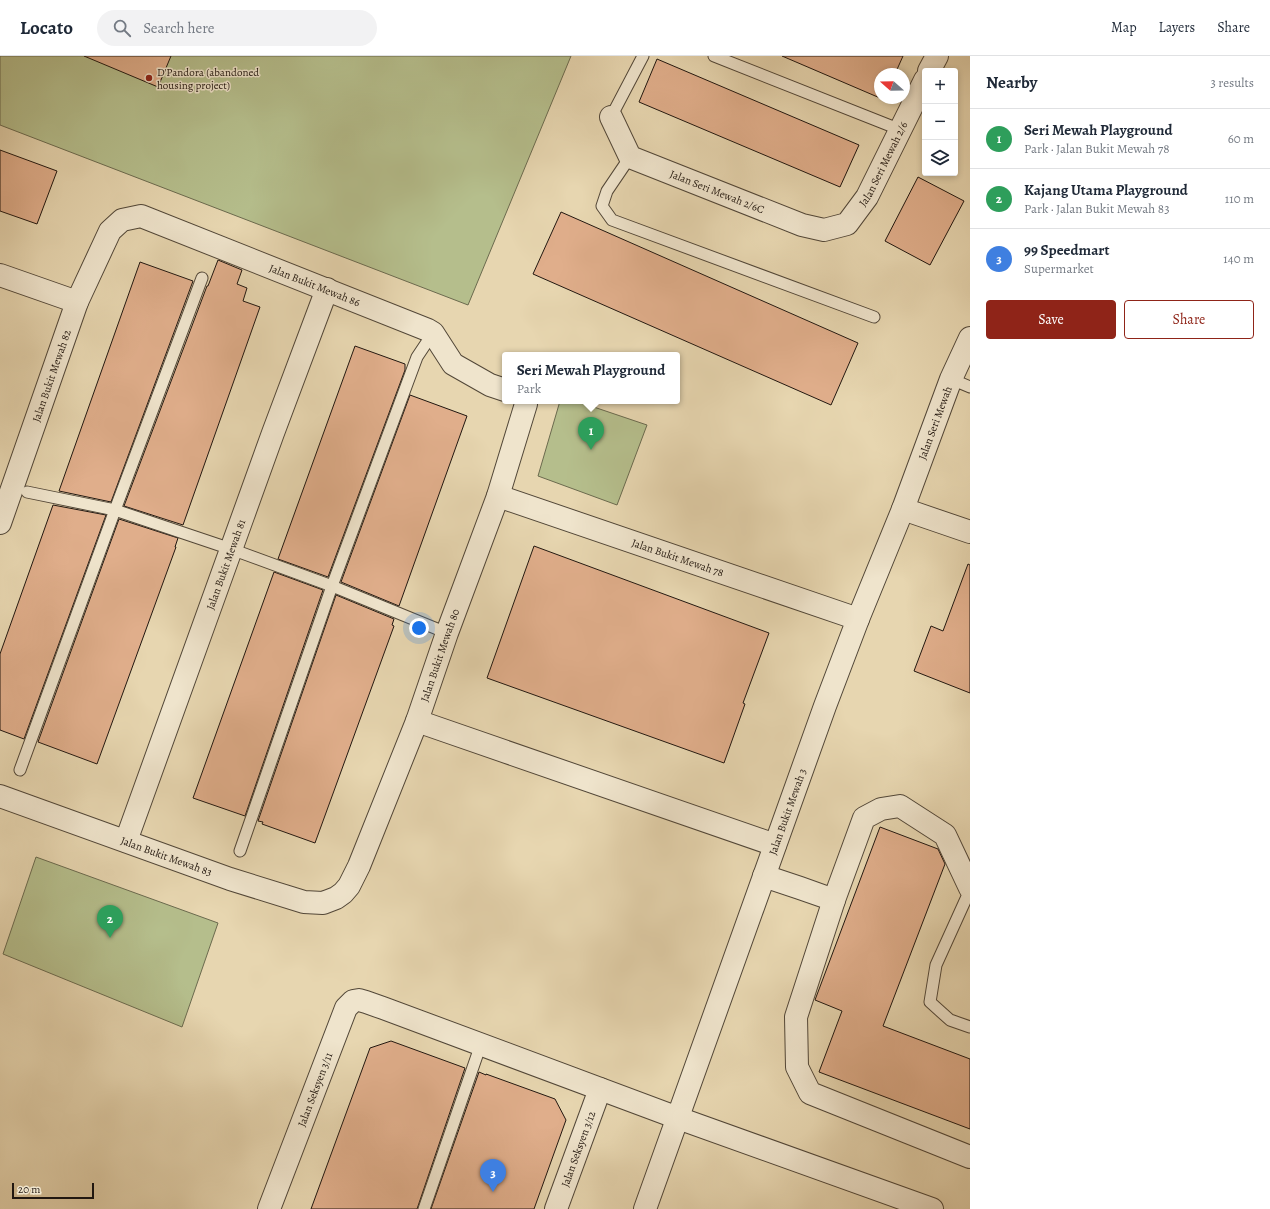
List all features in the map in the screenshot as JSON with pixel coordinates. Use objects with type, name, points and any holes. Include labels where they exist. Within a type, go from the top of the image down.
[{"type":"street","points":[[930,68],[936,56]]},
{"type":"street","name":"Jalan Seri Mewah 2/6","points":[[847,224],[867,197],[922,86]]},
{"type":"street","points":[[611,117],[630,157]]},
{"type":"street","name":"Jalan Seri Mewah 2/6C","points":[[630,157],[802,225],[824,230],[847,224]]},
{"type":"street","name":"Jalan Bukit Mewah 86","points":[[110,231],[122,220],[141,216],[327,289],[433,333]]},
{"type":"street","name":"Jalan Bukit Mewah 82","points":[[0,523],[77,302],[110,231]]},
{"type":"street","points":[[0,275],[77,302]]},
{"type":"street","name":"Jalan Bukit Mewah 81","points":[[126,841],[231,549],[327,289]]},
{"type":"street","points":[[433,333],[453,364],[490,385],[502,389]]},
{"type":"street","name":"Jalan Seri Mewah","points":[[902,509],[961,383],[970,338]]},
{"type":"street","name":"Jalan Bukit Mewah 80","points":[[336,898],[349,886],[359,866],[417,721],[447,633],[498,496],[526,404]]},
{"type":"street","name":"Jalan Bukit Mewah 78","points":[[498,496],[858,619]]},
{"type":"street","points":[[902,509],[970,532]]},
{"type":"street","name":"Jalan Bukit Mewah 3","points":[[646,1209],[825,706],[902,509]]},
{"type":"street","points":[[417,721],[775,845]]},
{"type":"street","name":"Jalan Bukit Mewah 83","points":[[0,796],[230,879],[304,902],[323,903],[336,898]]},
{"type":"street","points":[[970,889],[945,835],[900,806],[881,809],[864,818],[834,900],[796,1017],[797,1068],[810,1093],[970,1157]]},
{"type":"street","points":[[764,876],[834,900]]},
{"type":"street","name":"Jalan Seksyen 3/11","points":[[270,1209],[346,1008],[353,1001],[359,1000],[383,1008],[481,1044]]},
{"type":"street","points":[[481,1044],[678,1118],[932,1209]]},
{"type":"street","name":"Jalan Seksyen 3/12","points":[[556,1209],[600,1089]]},
{"type":"lane","points":[[611,117],[643,56]]},
{"type":"lane","points":[[714,56],[901,130]]},
{"type":"lane","points":[[630,157],[608,191],[602,206],[612,220],[874,317]]},
{"type":"lane","points":[[20,770],[202,278]]},
{"type":"lane","points":[[240,851],[332,586],[417,357],[433,333]]},
{"type":"lane","points":[[27,492],[115,510],[231,549],[332,586],[447,633]]},
{"type":"lane","points":[[970,889],[936,965],[930,1002],[950,1020],[970,1027]]},
{"type":"lane","points":[[424,1209],[481,1044]]},
{"type":"green space","points":[[0,56],[571,56],[468,305],[0,125]]},
{"type":"green space","points":[[559,404],[585,404],[647,425],[617,505],[538,476]]},
{"type":"green space","points":[[36,857],[218,923],[182,1027],[3,954]]},
{"type":"building","name":"D'Pandora (abandoned housing project)","points":[[84,56],[171,56],[158,87]]},
{"type":"building","points":[[782,56],[903,56],[898,68],[874,68],[874,95]]},
{"type":"building","points":[[657,59],[859,145],[840,187],[639,102]]},
{"type":"building","points":[[0,150],[57,171],[37,224],[0,211]]},
{"type":"building","points":[[918,177],[964,201],[930,265],[885,241]]},
{"type":"building","points":[[561,212],[858,343],[831,405],[533,274]]},
{"type":"building","points":[[218,260],[242,270],[237,284],[247,288],[243,301],[260,307],[183,525],[124,506]]},
{"type":"building","points":[[140,262],[193,281],[111,502],[59,491]]},
{"type":"building","points":[[355,346],[405,364],[405,370],[328,577],[278,559]]},
{"type":"building","points":[[410,395],[467,416],[399,606],[341,582]]},
{"type":"building","points":[[53,505],[106,515],[24,739],[0,730],[0,654]]},
{"type":"building","points":[[119,519],[178,538],[97,764],[38,742]]},
{"type":"building","points":[[534,546],[769,633],[743,703],[745,704],[724,763],[487,678]]},
{"type":"building","points":[[968,564],[970,565],[970,693],[914,671],[931,626],[943,631]]},
{"type":"building","points":[[274,572],[323,590],[245,816],[193,798]]},
{"type":"building","points":[[336,595],[394,619],[392,625],[394,626],[315,843],[262,824],[263,822],[258,821]]},
{"type":"building","points":[[880,827],[938,849],[945,864],[883,1026],[970,1059],[970,1129],[819,1072],[842,1011],[815,1000]]},
{"type":"building","points":[[391,1041],[465,1068],[417,1209],[311,1209],[370,1048]]},
{"type":"building","points":[[479,1072],[555,1099],[566,1120],[534,1209],[431,1209]]},
{"type":"place","name":"D'Pandora (abandoned housing project)","points":[[149,78]]},
{"type":"place","name":"Seri Mewah Playground","points":[[591,450]]},
{"type":"place","name":"Kajang Utama Playground","points":[[110,938]]},
{"type":"place","name":"99 Speedmart","points":[[493,1192]]}]
